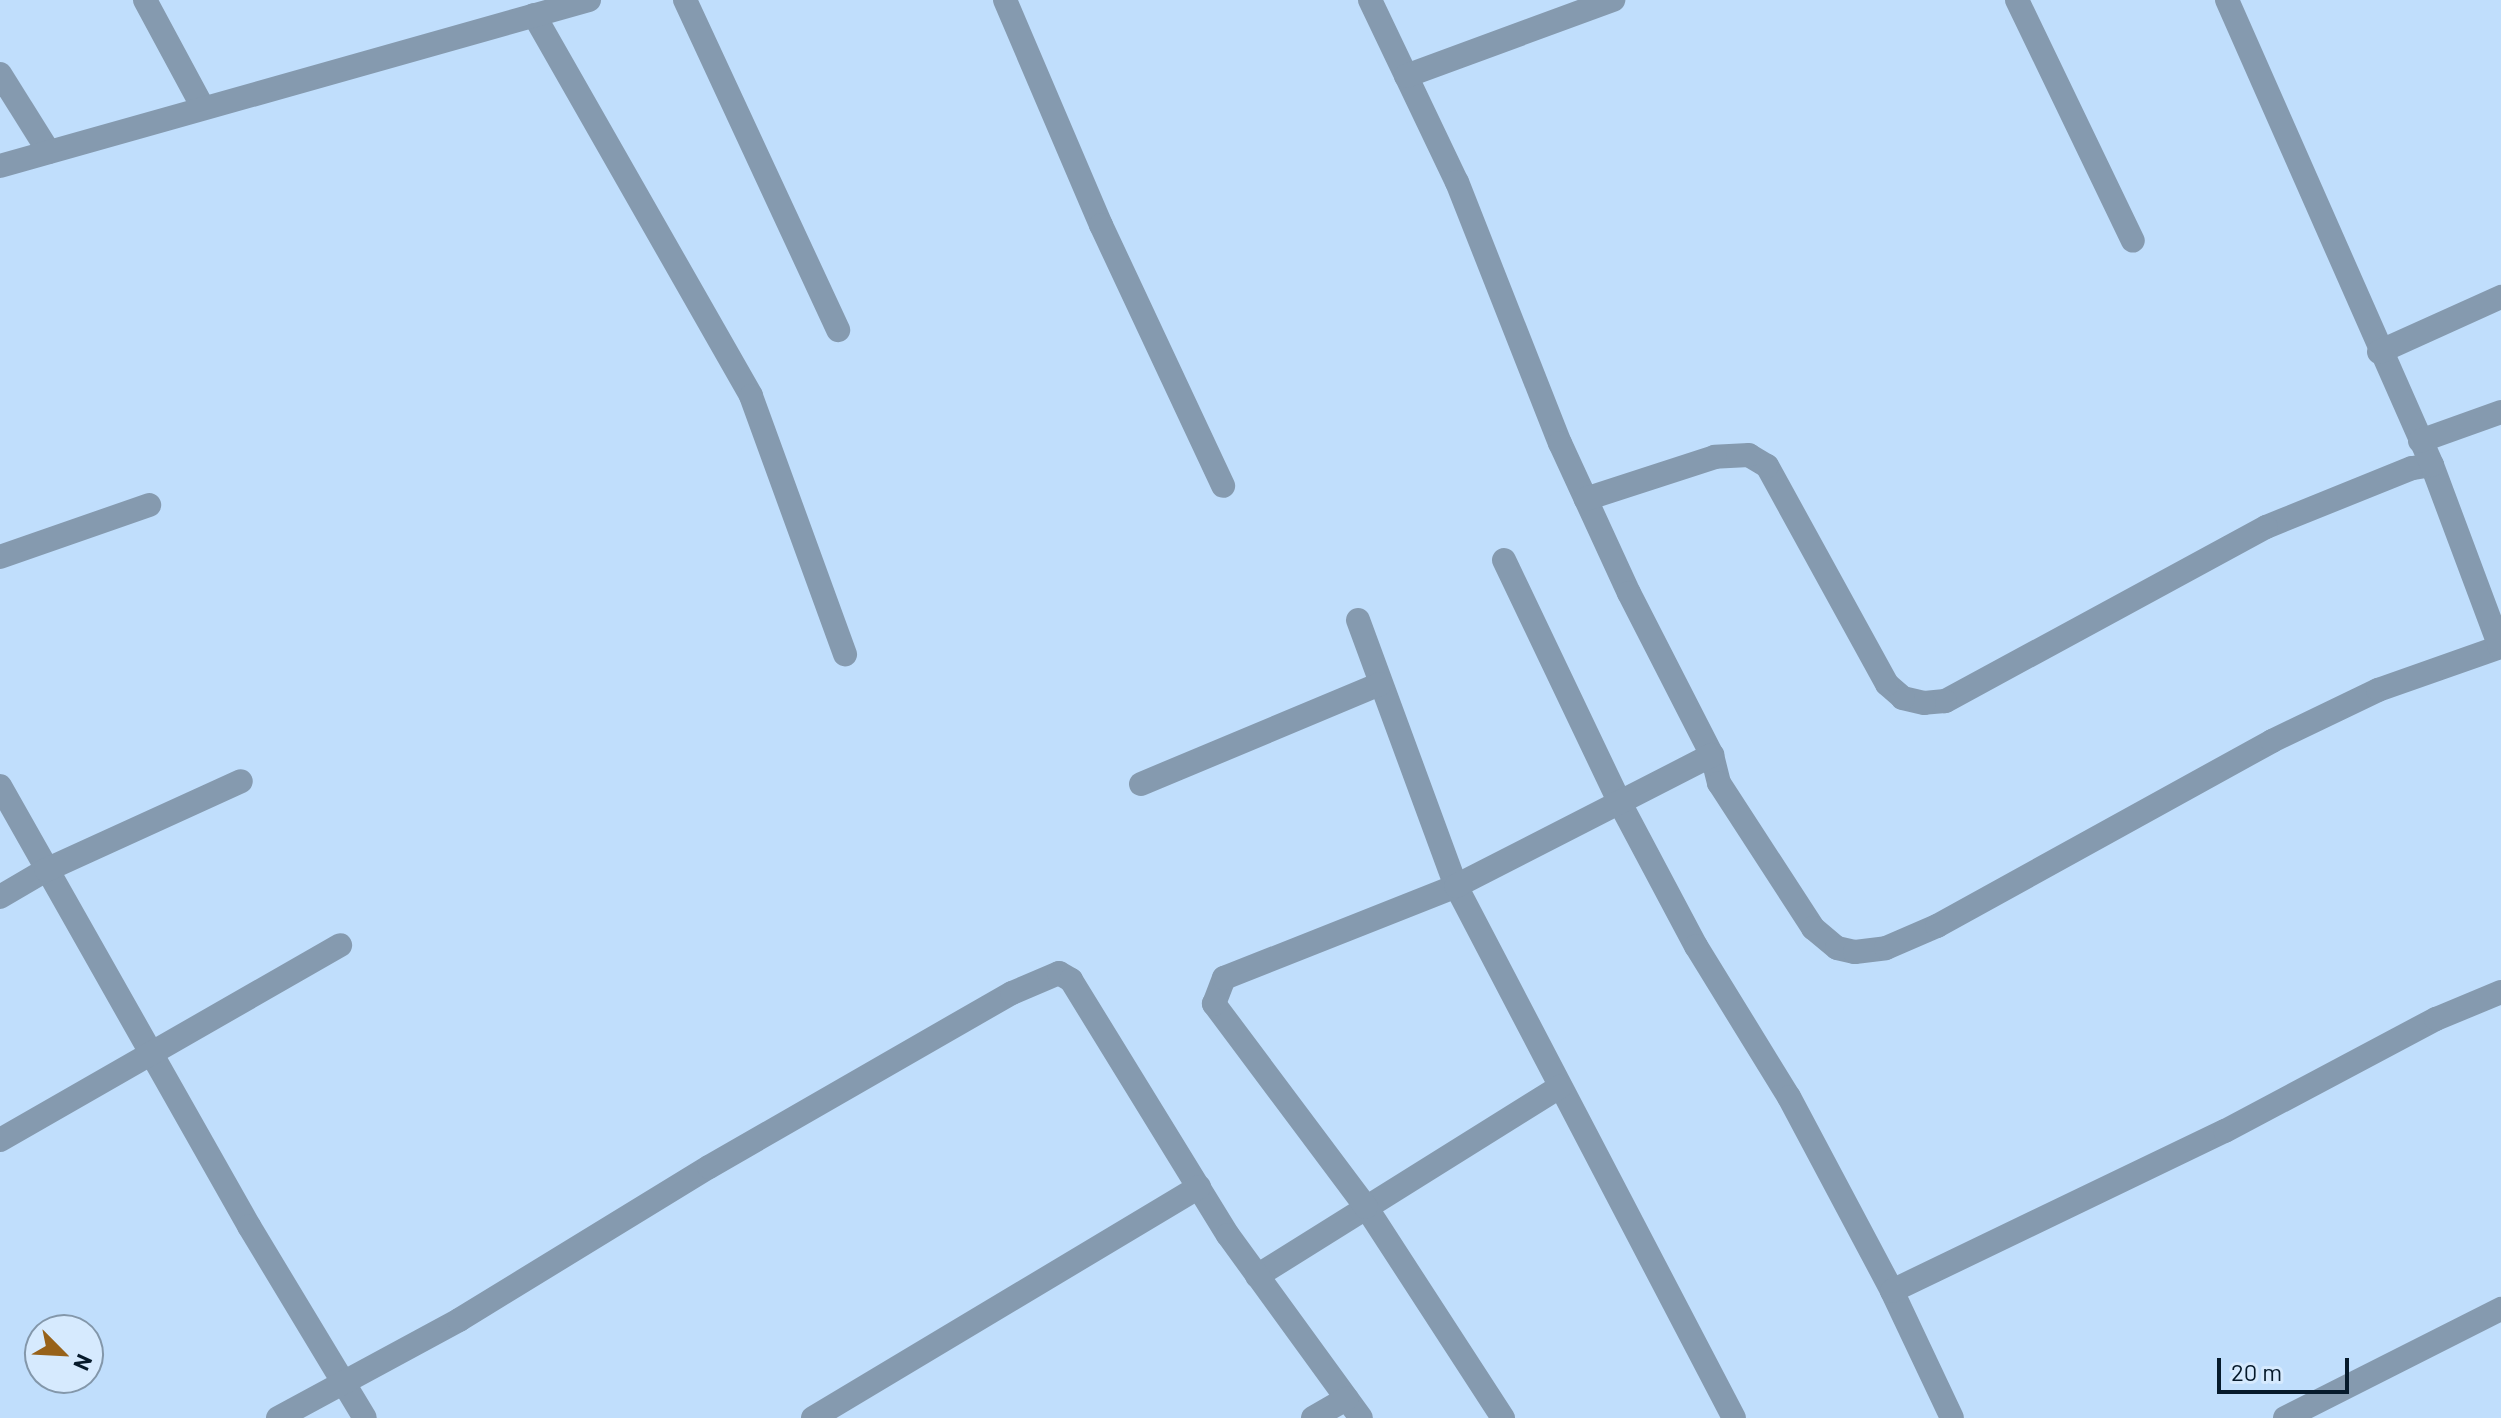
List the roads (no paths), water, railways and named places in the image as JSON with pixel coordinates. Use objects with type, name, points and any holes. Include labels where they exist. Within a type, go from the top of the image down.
[{"type":"street","points":[[145,0],[202,106]]},
{"type":"street","points":[[0,166],[202,106],[589,0]]},
{"type":"street","points":[[685,0],[838,330]]},
{"type":"street","points":[[1005,0],[1101,225],[1223,486]]},
{"type":"street","points":[[1370,0],[1457,182],[1586,499],[1712,755],[1719,783],[1813,928],[1837,948],[1855,952],[1886,948],[1937,926],[2272,741],[2378,690],[2500,648],[2491,590],[2379,352],[2227,0]]},
{"type":"street","points":[[1406,76],[1613,0]]},
{"type":"street","points":[[2017,0],[2133,241]]},
{"type":"street","points":[[534,15],[751,396],[845,654]]},
{"type":"street","points":[[0,74],[49,152]]},
{"type":"street","points":[[2379,352],[2501,297]]},
{"type":"street","points":[[2420,441],[2501,412]]},
{"type":"street","points":[[1586,499],[1715,457],[1749,455],[1767,466],[1887,684],[1903,698],[1924,703],[1945,701],[2266,527],[2412,468],[2432,465]]},
{"type":"street","points":[[0,557],[149,505]]},
{"type":"street","points":[[1504,560],[1621,805],[1696,946],[1789,1097],[1892,1291],[1952,1418]]},
{"type":"street","points":[[1358,620],[1456,886],[1734,1418]]},
{"type":"street","points":[[1141,784],[1380,684]]},
{"type":"street","points":[[1503,1418],[1366,1207],[1214,1004],[1224,978],[1456,886],[1621,805],[1712,755]]},
{"type":"street","points":[[0,897],[46,870],[241,781]]},
{"type":"street","points":[[0,786],[365,1418]]},
{"type":"street","points":[[0,1140],[340,945]]},
{"type":"street","points":[[278,1418],[341,1379],[459,1320],[709,1167],[1049,974],[1071,980],[1257,1276],[1354,1408],[1313,1418]]},
{"type":"street","points":[[1892,1291],[2225,1131],[2436,1019],[2501,992]]},
{"type":"street","points":[[1257,1276],[1560,1087]]},
{"type":"street","points":[[813,1418],[1199,1187]]},
{"type":"street","points":[[2285,1418],[2501,1309]]}]
